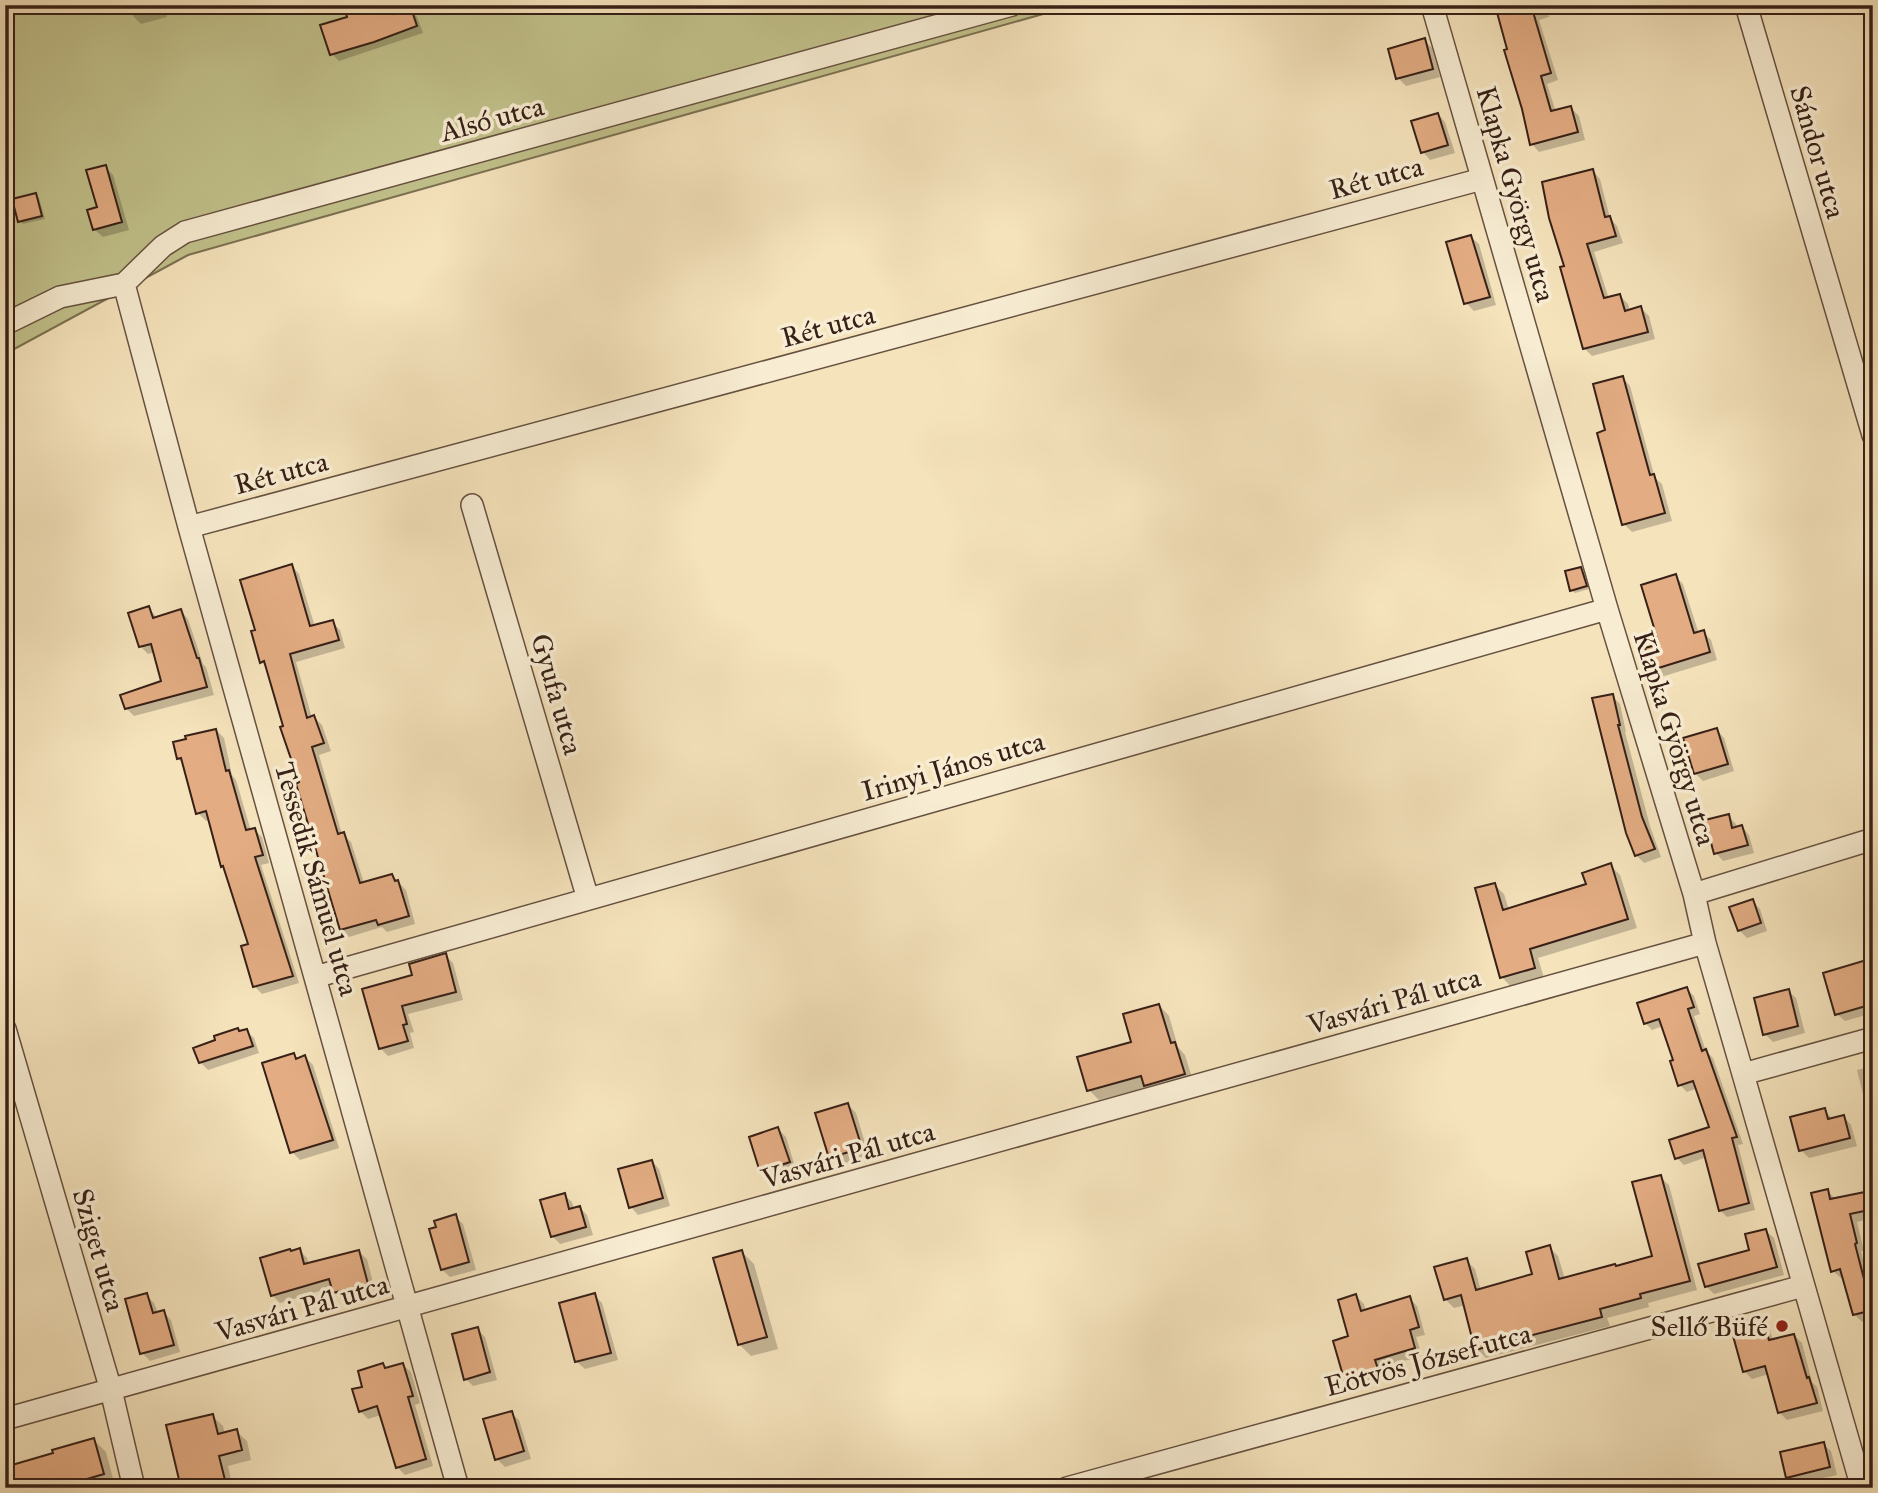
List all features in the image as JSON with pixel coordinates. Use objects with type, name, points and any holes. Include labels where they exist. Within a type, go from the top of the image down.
[{"type":"street","name":"Alsó utca","points":[[124,284],[163,246],[185,232],[1012,5]]},
{"type":"street","name":"Klapka György utca","points":[[1432,5],[1607,609],[1693,894],[1862,1488]]},
{"type":"street","name":"Sándor utca","points":[[1746,5],[1873,435]]},
{"type":"street","name":"Rét utca","points":[[189,527],[1482,179]]},
{"type":"street","points":[[5,324],[60,297],[124,284]]},
{"type":"street","name":"Tessedik Sámuel utca","points":[[124,284],[189,527],[458,1488]]},
{"type":"street","name":"Gyufa utca","points":[[472,505],[588,899]]},
{"type":"street","name":"Irinyi János utca","points":[[315,977],[1607,609]]},
{"type":"street","points":[[1693,894],[1873,839]]},
{"type":"street","name":"Vasvári Pál utca","points":[[5,1419],[1706,943]]},
{"type":"street","name":"Sziget utca","points":[[5,1029],[110,1390],[134,1488]]},
{"type":"street","points":[[1743,1074],[1873,1038]]},
{"type":"street","name":"Eötvös József utca","points":[[1067,1488],[1803,1286]]},
{"type":"green space","points":[[5,5],[1075,5],[188,255],[5,354]]},
{"type":"building","points":[[344,5],[390,5],[393,14],[411,8],[417,26],[330,55],[320,25],[347,17]]},
{"type":"building","points":[[1495,5],[1531,5],[1551,73],[1541,76],[1551,111],[1571,106],[1578,132],[1530,145],[1504,50],[1507,49]]},
{"type":"building","points":[[1425,38],[1433,69],[1396,79],[1388,49]]},
{"type":"building","points":[[1438,113],[1448,145],[1421,153],[1411,121]]},
{"type":"building","points":[[106,165],[122,222],[93,230],[87,210],[97,207],[86,170]]},
{"type":"building","points":[[1593,169],[1605,217],[1610,216],[1616,236],[1587,244],[1604,298],[1620,294],[1625,311],[1641,306],[1648,332],[1583,349],[1560,267],[1564,266],[1549,218],[1542,182]]},
{"type":"building","points":[[36,193],[42,216],[18,222],[12,199]]},
{"type":"building","points":[[1471,235],[1490,297],[1464,304],[1446,242]]},
{"type":"building","points":[[1623,376],[1650,475],[1654,474],[1665,513],[1622,525],[1597,433],[1605,430],[1593,384]]},
{"type":"building","points":[[292,564],[310,626],[333,620],[339,640],[290,654],[307,718],[314,715],[324,743],[312,747],[338,834],[344,832],[360,883],[392,874],[395,881],[398,880],[409,916],[378,925],[376,920],[340,930],[296,784],[299,782],[280,727],[283,726],[264,661],[260,663],[251,631],[255,630],[240,580]]},
{"type":"building","points":[[1581,567],[1587,586],[1570,591],[1565,571]]},
{"type":"building","points":[[1676,574],[1694,633],[1704,630],[1710,652],[1652,670],[1645,648],[1659,644],[1641,585]]},
{"type":"building","points":[[149,606],[153,618],[181,609],[207,687],[125,709],[120,695],[161,681],[151,644],[139,647],[128,613]]},
{"type":"building","points":[[1613,694],[1618,725],[1642,817],[1655,849],[1635,856],[1626,833],[1592,698]]},
{"type":"building","points":[[1717,728],[1728,764],[1694,774],[1683,738]]},
{"type":"building","points":[[216,729],[226,771],[229,770],[246,830],[255,828],[263,855],[255,857],[293,976],[253,987],[241,946],[248,944],[223,866],[221,867],[206,811],[196,814],[181,758],[177,759],[173,742],[186,739],[185,736]]},
{"type":"building","points":[[1729,814],[1732,828],[1742,825],[1748,845],[1714,854],[1705,820]]},
{"type":"building","points":[[1611,863],[1628,919],[1530,949],[1535,968],[1500,978],[1475,888],[1495,883],[1503,910],[1586,884],[1582,873]]},
{"type":"building","points":[[1753,899],[1761,923],[1738,931],[1729,907]]},
{"type":"building","points":[[446,953],[456,992],[402,1006],[407,1024],[403,1025],[408,1041],[379,1049],[362,989],[412,975],[409,964]]},
{"type":"building","points":[[1873,958],[1873,1004],[1835,1015],[1823,973]]},
{"type":"building","points":[[1687,987],[1694,1007],[1688,1009],[1702,1051],[1706,1049],[1737,1137],[1732,1138],[1749,1203],[1719,1211],[1703,1150],[1675,1159],[1669,1140],[1709,1127],[1693,1081],[1678,1086],[1670,1061],[1673,1060],[1659,1019],[1644,1024],[1637,1003]]},
{"type":"building","points":[[1789,989],[1798,1026],[1763,1035],[1754,998]]},
{"type":"building","points":[[1159,1004],[1171,1043],[1175,1042],[1185,1074],[1144,1086],[1141,1076],[1087,1091],[1077,1057],[1131,1042],[1123,1014]]},
{"type":"building","points":[[238,1028],[239,1031],[247,1029],[253,1046],[199,1063],[193,1048],[215,1040],[214,1036]]},
{"type":"building","points":[[294,1053],[296,1059],[305,1055],[333,1140],[290,1153],[262,1063]]},
{"type":"building","points":[[848,1103],[862,1148],[829,1158],[815,1113]]},
{"type":"building","points":[[1825,1108],[1828,1119],[1844,1115],[1850,1138],[1799,1151],[1790,1117]]},
{"type":"building","points":[[778,1127],[790,1162],[760,1172],[749,1137]]},
{"type":"building","points":[[652,1160],[663,1198],[629,1208],[618,1169]]},
{"type":"building","points":[[1661,1175],[1690,1281],[1640,1294],[1641,1298],[1600,1309],[1602,1317],[1475,1350],[1461,1295],[1444,1300],[1434,1267],[1467,1258],[1476,1290],[1532,1274],[1526,1252],[1550,1245],[1559,1279],[1652,1256],[1632,1182]]},
{"type":"building","points":[[1828,1189],[1830,1199],[1865,1192],[1869,1210],[1850,1214],[1864,1279],[1873,1276],[1873,1310],[1853,1315],[1840,1269],[1831,1272],[1811,1193]]},
{"type":"building","points":[[565,1193],[569,1209],[580,1206],[586,1227],[551,1237],[540,1200]]},
{"type":"building","points":[[456,1214],[469,1262],[441,1270],[429,1229],[436,1227],[434,1221]]},
{"type":"building","points":[[1766,1229],[1777,1267],[1705,1287],[1698,1264],[1749,1250],[1745,1234]]},
{"type":"building","points":[[300,1248],[304,1264],[359,1250],[368,1284],[333,1293],[329,1279],[271,1296],[260,1258]]},
{"type":"building","points":[[742,1250],[767,1337],[738,1345],[713,1258]]},
{"type":"building","points":[[147,1293],[153,1313],[164,1310],[174,1345],[140,1354],[125,1299]]},
{"type":"building","points":[[595,1293],[611,1353],[575,1362],[559,1303]]},
{"type":"building","points":[[1356,1294],[1361,1311],[1410,1296],[1419,1327],[1410,1330],[1415,1348],[1375,1360],[1378,1369],[1344,1379],[1333,1341],[1348,1336],[1338,1300]]},
{"type":"building","points":[[1762,1316],[1769,1340],[1794,1334],[1817,1403],[1778,1413],[1765,1366],[1743,1372],[1730,1325]]},
{"type":"building","points":[[478,1327],[490,1372],[464,1380],[452,1334]]},
{"type":"building","points":[[383,1363],[385,1368],[403,1363],[413,1396],[408,1397],[426,1459],[396,1468],[377,1406],[359,1412],[352,1389],[362,1387],[358,1371]]},
{"type":"building","points":[[512,1411],[524,1451],[495,1460],[483,1419]]},
{"type":"building","points":[[213,1414],[218,1434],[237,1429],[242,1450],[219,1456],[227,1488],[181,1488],[166,1425]]},
{"type":"building","points":[[94,1438],[104,1474],[63,1486],[62,1481],[37,1488],[5,1488],[5,1467]]},
{"type":"building","points":[[1824,1442],[1830,1467],[1786,1478],[1780,1452]]},
{"type":"place","name":"Sellő Büfé","points":[[1782,1326]]}]
